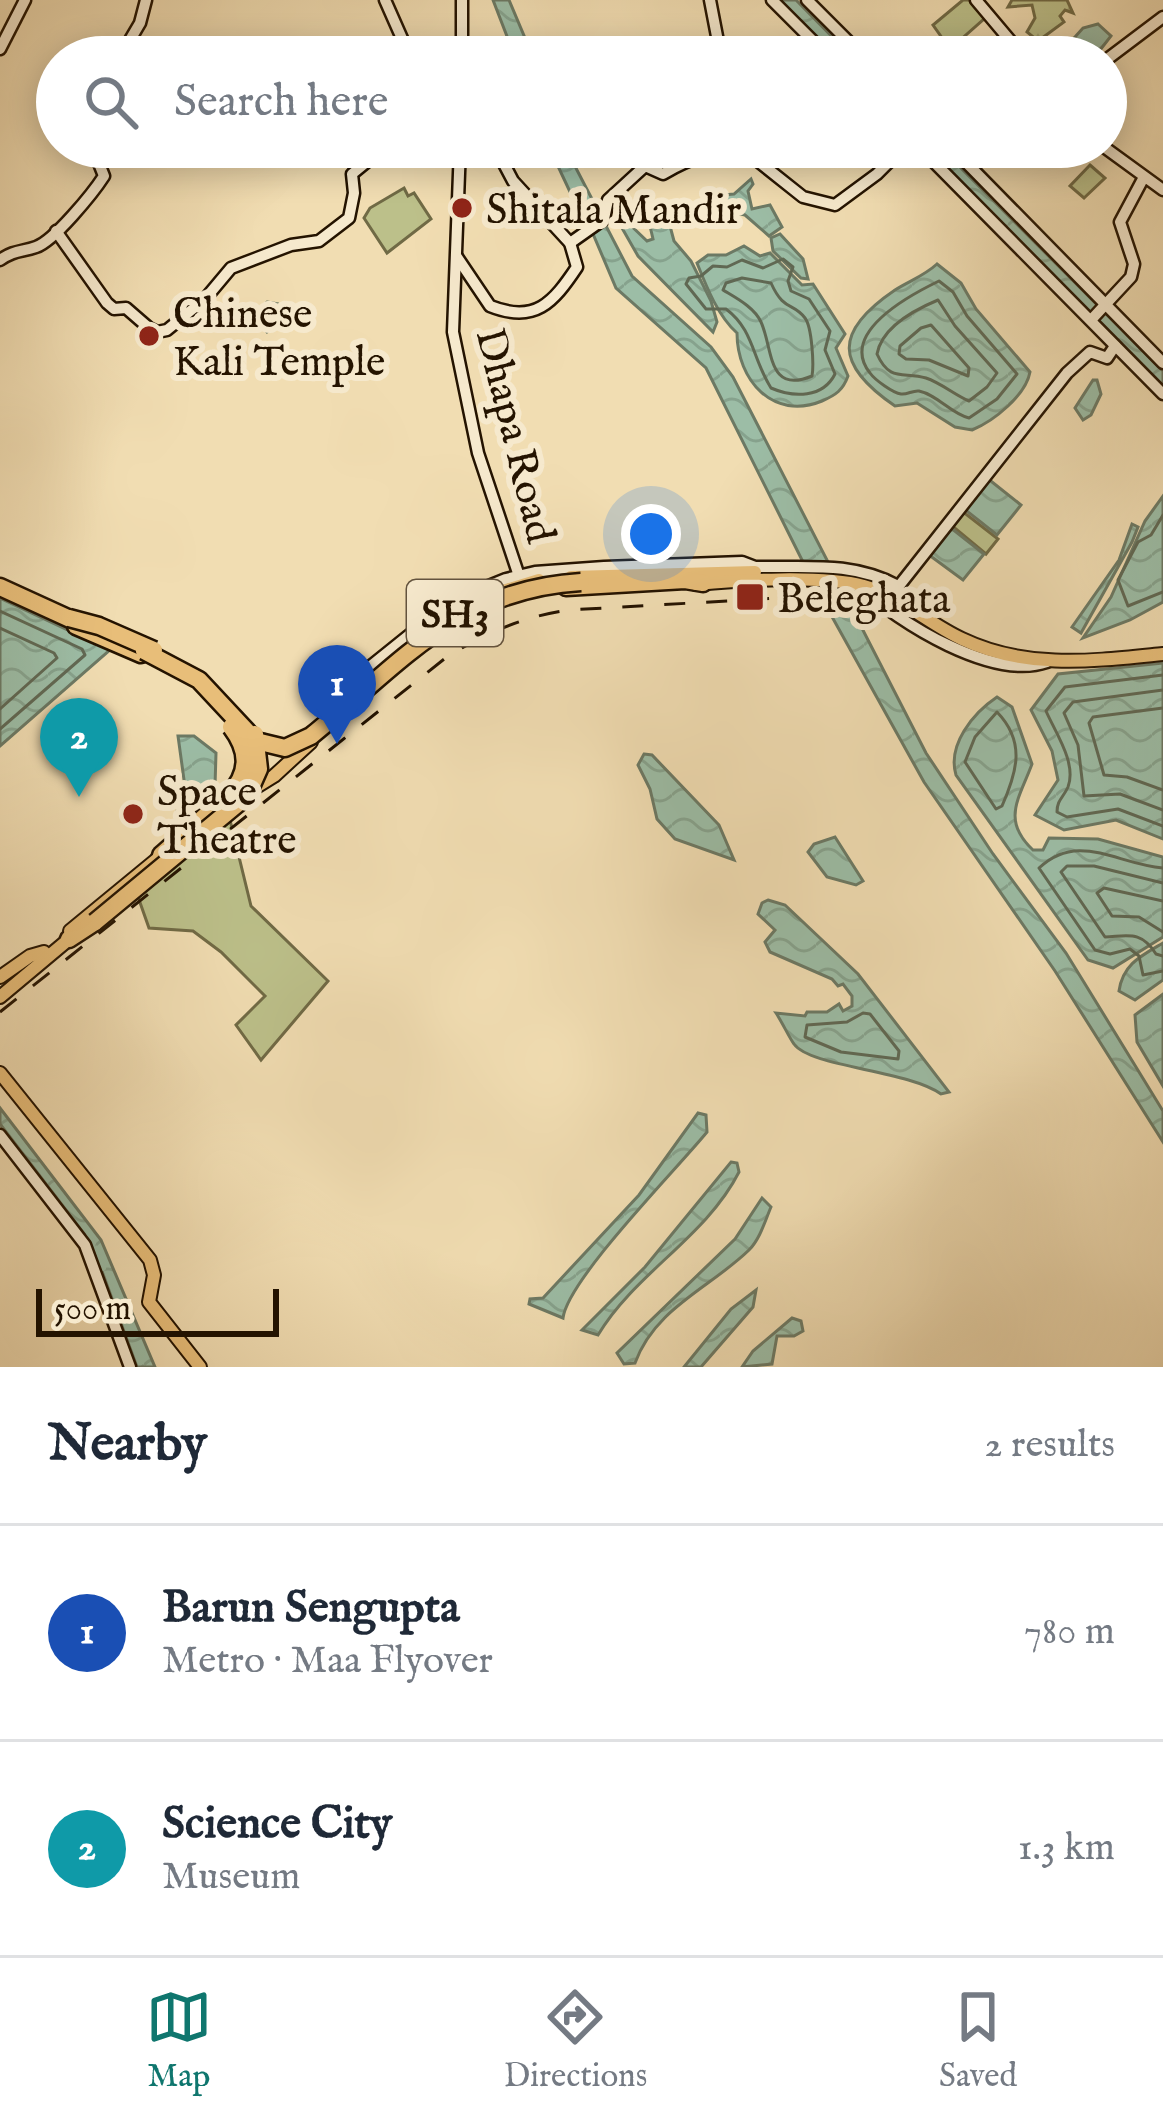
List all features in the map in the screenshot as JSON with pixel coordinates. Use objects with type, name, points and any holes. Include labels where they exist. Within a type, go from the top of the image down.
[{"type":"highway","points":[[0,589],[184,670],[207,686],[256,741],[285,748],[311,736],[467,611],[531,587],[703,578]]},
{"type":"highway","points":[[0,589],[168,667],[207,692],[252,742],[284,751],[307,743],[410,657],[479,608],[529,591],[583,584]]},
{"type":"highway","points":[[64,943],[239,804],[255,784],[260,757],[249,724],[194,670],[99,626],[69,619]]},
{"type":"highway","points":[[167,849],[233,790],[244,775],[246,761],[244,747],[231,727],[206,698],[168,667]]},
{"type":"main road","name":"SH3","points":[[0,996],[232,798],[262,757],[293,747],[449,617],[523,582],[802,578],[851,582],[894,592],[955,629],[1018,652],[1084,656],[1163,651]]},
{"type":"main road","name":"SH3","points":[[0,977],[30,956],[47,956],[449,628],[523,582]]},
{"type":"main road","points":[[0,589],[194,674],[258,735],[278,765],[270,778],[259,776],[243,737],[193,684],[0,589]]},
{"type":"main road","name":"SH3","points":[[894,592],[960,638],[1004,655],[1083,662],[1163,651]]},
{"type":"main road","points":[[976,656],[1004,655]]},
{"type":"main road","points":[[0,996],[64,943]]},
{"type":"main road","points":[[27,970],[47,956]]},
{"type":"main road","points":[[0,1073],[150,1261],[152,1307],[200,1367]]},
{"type":"street","points":[[0,49],[25,0]]},
{"type":"street","points":[[133,36],[146,0]]},
{"type":"street","points":[[385,0],[401,36]]},
{"type":"street","points":[[462,0],[462,36]]},
{"type":"street","points":[[710,0],[717,36]]},
{"type":"street","points":[[772,0],[808,36]]},
{"type":"street","points":[[807,0],[843,36]]},
{"type":"street","points":[[976,0],[1006,36]]},
{"type":"street","points":[[1127,44],[1163,17]]},
{"type":"street","points":[[1127,164],[1163,190]]},
{"type":"street","points":[[0,260],[18,248],[34,248],[56,232],[104,176],[100,168]]},
{"type":"street","points":[[56,232],[106,304],[114,310],[126,308],[158,332],[206,299],[231,268],[290,245],[319,241],[349,218],[352,174],[359,168]]},
{"type":"street","name":"Dhapa Road","points":[[459,168],[453,332],[479,449],[523,582]]},
{"type":"street","points":[[456,254],[490,306],[530,313],[548,304],[574,272],[578,262],[570,243],[506,168]]},
{"type":"street","points":[[570,243],[604,219],[608,200],[643,168]]},
{"type":"street","points":[[770,168],[803,197],[835,205],[883,168]]},
{"type":"street","points":[[940,168],[1163,394]]},
{"type":"street","points":[[971,168],[1163,363]]},
{"type":"street","points":[[1091,320],[1130,277],[1134,264],[1120,222],[1144,177]]},
{"type":"street","points":[[523,582],[742,562],[755,567],[853,569],[894,592],[1067,374],[1090,352],[1107,358],[1115,346]]},
{"type":"street","points":[[851,582],[874,602],[976,656],[1020,668],[1049,661]]},
{"type":"street","points":[[47,956],[187,856],[230,817]]},
{"type":"street","points":[[0,1135],[86,1245],[130,1367]]},
{"type":"green space","points":[[963,0],[969,0],[985,18],[965,36],[941,36],[933,25]]},
{"type":"green space","points":[[1012,0],[1067,0],[1073,13],[1065,10],[1060,16],[1064,22],[1045,36],[1032,36],[1027,32],[1035,18],[1032,5],[1008,7]]},
{"type":"green space","points":[[1087,168],[1105,178],[1084,198],[1070,186]]},
{"type":"green space","points":[[404,188],[408,196],[414,193],[431,219],[387,253],[364,218],[370,208]]},
{"type":"green space","points":[[962,511],[998,539],[986,554],[951,525]]},
{"type":"green space","points":[[230,820],[251,906],[328,981],[261,1060],[236,1025],[265,996],[193,931],[149,928],[137,894]]},
{"type":"water","points":[[493,0],[509,0],[524,36],[507,36]]},
{"type":"water","points":[[778,0],[796,0],[831,36],[813,36]]},
{"type":"water","points":[[1098,24],[1111,36],[1076,36],[1083,28]]},
{"type":"water","points":[[559,168],[576,168],[632,276],[711,347],[733,377],[926,753],[1066,953],[1163,1111],[1163,1142],[1055,971],[924,782],[816,588],[706,368],[616,288],[582,208],[578,209]]},
{"type":"water","points":[[944,168],[961,168],[1163,371],[1163,390]]},
{"type":"water","points":[[751,179],[752,209],[770,205],[782,227],[769,236],[745,215],[730,212],[722,195],[734,194]]},
{"type":"water","points":[[656,207],[666,211],[674,241],[691,261],[711,301],[717,322],[713,332],[638,256],[618,221],[622,217],[647,241],[653,239],[647,213]]},
{"type":"water","points":[[780,234],[803,259],[808,279],[773,251],[771,238]]},
{"type":"water","points":[[744,246],[760,256],[770,253],[802,285],[813,284],[845,334],[836,348],[848,376],[831,397],[804,406],[788,405],[774,401],[751,380],[743,366],[737,333],[719,310],[697,263],[708,255],[726,255]]},
{"type":"water","points":[[937,264],[961,283],[976,309],[1030,372],[1008,406],[972,430],[955,427],[917,403],[895,406],[861,376],[849,348],[860,320],[875,305]]},
{"type":"water","points":[[267,302],[278,304],[288,316],[267,332],[253,315]]},
{"type":"water","points":[[1093,380],[1101,394],[1091,415],[1083,420],[1075,408]]},
{"type":"water","points":[[987,478],[1021,505],[997,535],[963,508]]},
{"type":"water","points":[[1163,496],[1163,602],[1083,638],[1111,597],[1145,521]]},
{"type":"water","points":[[1132,524],[1138,527],[1132,542],[1081,633],[1072,627],[1119,560]]},
{"type":"water","points":[[951,528],[984,554],[963,580],[929,555]]},
{"type":"water","points":[[0,598],[110,650],[0,746]]},
{"type":"water","points":[[1163,663],[1163,839],[1116,820],[1064,830],[1035,815],[1058,780],[1052,751],[1031,710],[1058,674]]},
{"type":"water","points":[[997,697],[1012,707],[1032,764],[1015,819],[1033,850],[1043,850],[1049,838],[1098,839],[1163,857],[1163,937],[1113,968],[1088,960],[956,775],[955,752],[964,731]]},
{"type":"water","points":[[178,736],[194,736],[216,753],[215,786],[181,815],[177,811],[185,787]]},
{"type":"water","points":[[644,754],[652,755],[719,825],[734,860],[675,839],[657,819],[638,765]]},
{"type":"water","points":[[835,837],[863,881],[856,885],[827,877],[808,852],[814,844]]},
{"type":"water","points":[[768,900],[785,905],[858,974],[949,1092],[941,1094],[906,1079],[819,1058],[794,1044],[776,1013],[805,1016],[839,1004],[843,1011],[852,1006],[852,996],[843,984],[838,986],[770,952],[765,942],[775,930],[758,914]]},
{"type":"water","points":[[1163,943],[1163,980],[1135,1000],[1119,991],[1129,967]]},
{"type":"water","points":[[1163,994],[1163,1086],[1137,1042],[1135,1015]]},
{"type":"water","points":[[0,1108],[101,1240],[155,1367],[137,1367],[92,1244],[0,1124]]},
{"type":"water","points":[[698,1113],[706,1115],[707,1132],[603,1252],[569,1300],[563,1318],[529,1304],[530,1299],[543,1298],[639,1195]]},
{"type":"water","points":[[731,1162],[737,1163],[739,1172],[708,1216],[631,1293],[598,1335],[582,1330],[645,1267]]},
{"type":"water","points":[[762,1198],[771,1207],[753,1246],[670,1313],[635,1363],[624,1364],[617,1353],[735,1239]]},
{"type":"water","points":[[756,1290],[753,1307],[701,1367],[684,1367],[731,1309]]},
{"type":"water","points":[[792,1318],[801,1321],[803,1331],[777,1336],[772,1364],[742,1367],[753,1351]]},
{"type":"waterway","points":[[88,1237],[103,1268]]},
{"type":"railway","points":[[0,1012],[448,656],[477,640],[521,621],[569,610],[797,597]]},
{"type":"place","name":"Shitala Mandir","points":[[462,208]]},
{"type":"place","name":"Chinese Kali Temple","points":[[149,336]]},
{"type":"place","name":"Beleghata","points":[[750,597]]},
{"type":"place","name":"Barun Sengupta","points":[[337,744]]},
{"type":"place","name":"Science City","points":[[79,797]]},
{"type":"place","name":"Space Theatre","points":[[133,814]]}]
